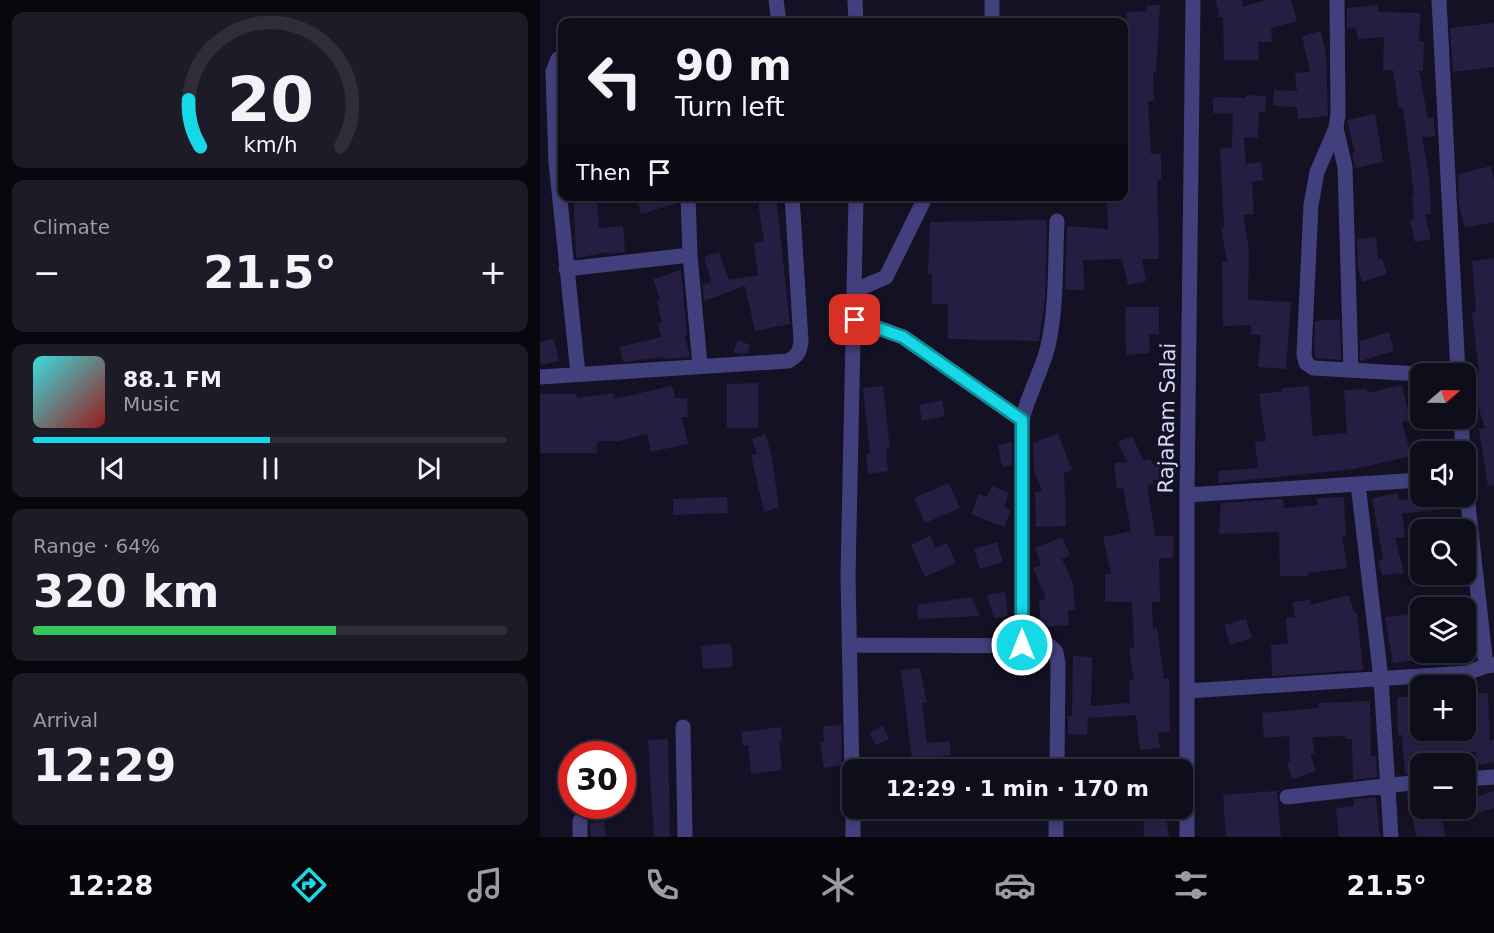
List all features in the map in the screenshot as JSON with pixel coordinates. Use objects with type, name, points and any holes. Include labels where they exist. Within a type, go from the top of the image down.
[{"type":"street","points":[[776,0],[778,18]]},
{"type":"street","points":[[855,0],[856,18]]},
{"type":"street","points":[[992,0],[992,18]]},
{"type":"street","name":"RajaRam Salai","points":[[1186,837],[1187,495],[1193,0]]},
{"type":"street","points":[[1337,0],[1336,128],[1345,166],[1351,370]]},
{"type":"street","points":[[1439,0],[1457,363]]},
{"type":"street","points":[[558,59],[553,72],[558,183]]},
{"type":"street","points":[[1336,128],[1317,172],[1311,205],[1304,354],[1306,363],[1313,368],[1410,373]]},
{"type":"street","points":[[560,201],[578,374]]},
{"type":"street","points":[[688,201],[690,255],[700,365]]},
{"type":"street","points":[[540,377],[788,361],[800,351],[792,201]]},
{"type":"street","points":[[852,759],[848,576],[856,290],[856,201]]},
{"type":"street","points":[[856,290],[886,277],[924,201]]},
{"type":"street","points":[[1022,645],[1022,420],[1026,400],[1047,348],[1051,329],[1057,221]]},
{"type":"street","points":[[566,269],[690,255]]},
{"type":"street","points":[[855,320],[903,337],[1022,420]]},
{"type":"street","points":[[1187,495],[1410,481]]},
{"type":"street","points":[[1358,484],[1381,679],[1392,837]]},
{"type":"street","points":[[1187,691],[1467,673],[1490,665],[1469,507]]},
{"type":"street","points":[[849,645],[1050,646],[1056,652],[1058,664],[1057,759]]},
{"type":"street","points":[[683,728],[685,837]]},
{"type":"street","points":[[1476,778],[1494,777]]},
{"type":"street","points":[[1287,797],[1410,783]]},
{"type":"street","points":[[853,819],[853,837]]},
{"type":"street","points":[[1056,819],[1056,837]]},
{"type":"street","points":[[580,821],[580,837]]},
{"type":"building","points":[[1216,0],[1242,0],[1243,7],[1266,0],[1291,0],[1297,21],[1271,28],[1272,42],[1258,42],[1259,60],[1224,60],[1223,17],[1219,17]]},
{"type":"building","points":[[1147,5],[1160,5],[1156,72],[1153,72],[1154,101],[1148,101],[1151,154],[1161,154],[1161,180],[1157,180],[1159,259],[1142,259],[1146,281],[1128,285],[1122,259],[1083,260],[1084,290],[1065,290],[1067,226],[1108,229],[1107,201],[1128,201],[1129,48],[1126,12],[1147,11]]},
{"type":"building","points":[[1378,5],[1379,12],[1420,13],[1419,41],[1424,42],[1423,71],[1419,71],[1428,118],[1434,118],[1435,136],[1422,137],[1429,176],[1431,214],[1425,214],[1431,239],[1415,242],[1410,221],[1414,220],[1412,194],[1414,194],[1403,107],[1399,108],[1393,70],[1383,70],[1384,37],[1358,39],[1356,28],[1347,29],[1347,8]]},
{"type":"building","points":[[1494,23],[1494,67],[1453,72],[1450,28]]},
{"type":"building","points":[[1321,31],[1326,55],[1328,116],[1298,119],[1297,107],[1273,106],[1274,90],[1297,91],[1295,73],[1310,72],[1302,36]]},
{"type":"building","points":[[1246,95],[1266,96],[1265,112],[1259,112],[1258,138],[1244,137],[1246,164],[1261,162],[1263,180],[1252,182],[1254,214],[1243,215],[1249,250],[1248,300],[1291,302],[1286,369],[1258,367],[1261,335],[1251,335],[1251,325],[1223,326],[1222,262],[1227,262],[1221,228],[1224,227],[1220,149],[1232,147],[1233,114],[1213,113],[1213,97],[1246,98]]},
{"type":"building","points":[[1375,114],[1383,162],[1355,168],[1352,153],[1355,152],[1347,120]]},
{"type":"building","points":[[1491,166],[1494,180],[1494,222],[1465,228],[1459,206],[1458,174]]},
{"type":"building","points":[[597,201],[599,228],[623,226],[625,252],[608,254],[608,252],[576,258],[574,203]]},
{"type":"building","points":[[637,201],[678,201],[678,203],[641,214]]},
{"type":"building","points":[[758,201],[777,201],[790,324],[755,331],[745,286],[704,301],[703,285],[711,282],[704,257],[719,252],[729,280],[758,275],[754,243],[764,241]]},
{"type":"building","points":[[1047,220],[1045,299],[1039,341],[948,339],[948,304],[932,304],[932,274],[928,274],[930,222]]},
{"type":"building","points":[[1376,237],[1378,260],[1382,258],[1387,274],[1362,282],[1358,268],[1357,239]]},
{"type":"building","points":[[1494,258],[1494,485],[1488,486],[1479,429],[1485,428],[1476,400],[1476,375],[1479,374],[1472,312],[1476,311],[1472,261]]},
{"type":"building","points":[[681,270],[687,335],[685,336],[690,357],[665,359],[664,357],[623,362],[619,347],[661,337],[658,323],[662,323],[657,300],[660,299],[653,279]]},
{"type":"building","points":[[1125,307],[1159,307],[1159,335],[1149,334],[1150,353],[1126,355]]},
{"type":"building","points":[[1340,319],[1341,360],[1316,358],[1314,353],[1315,321]]},
{"type":"building","points":[[1389,332],[1394,351],[1360,361],[1360,341]]},
{"type":"building","points":[[554,339],[559,361],[540,365],[540,342]]},
{"type":"building","points":[[738,340],[750,345],[747,354],[733,353]]},
{"type":"building","points":[[758,383],[758,428],[727,428],[727,384]]},
{"type":"building","points":[[1402,385],[1410,420],[1402,422],[1410,456],[1355,469],[1219,483],[1218,471],[1258,468],[1255,442],[1266,441],[1259,394],[1282,391],[1282,388],[1309,386],[1313,436],[1347,433],[1344,390],[1367,389],[1367,393]]},
{"type":"building","points":[[672,386],[675,398],[687,398],[688,417],[682,417],[688,444],[651,452],[647,434],[619,441],[597,441],[597,453],[540,453],[540,394],[577,394],[577,398],[613,393],[614,399]]},
{"type":"building","points":[[883,386],[890,449],[886,449],[888,471],[868,474],[866,454],[870,453],[863,388]]},
{"type":"building","points":[[942,400],[945,416],[922,421],[919,405]]},
{"type":"building","points":[[1058,433],[1072,470],[1064,473],[1066,526],[1036,527],[1035,492],[1042,491],[1034,470],[1033,443]]},
{"type":"building","points":[[765,434],[771,453],[779,507],[764,512],[751,455],[757,454],[752,439]]},
{"type":"building","points":[[1132,436],[1143,460],[1151,459],[1152,464],[1171,464],[1171,480],[1153,480],[1154,484],[1147,485],[1155,536],[1174,536],[1173,558],[1159,558],[1160,602],[1152,602],[1153,629],[1157,628],[1164,679],[1169,678],[1170,732],[1158,732],[1160,748],[1140,750],[1136,715],[1088,718],[1087,735],[1068,734],[1068,716],[1072,716],[1073,656],[1092,657],[1091,706],[1130,703],[1129,681],[1134,680],[1129,648],[1134,647],[1132,602],[1105,602],[1105,574],[1111,574],[1103,537],[1131,531],[1123,488],[1117,489],[1114,463],[1127,462],[1118,442]]},
{"type":"building","points":[[1012,442],[1012,465],[1002,467],[998,445]]},
{"type":"building","points":[[949,483],[960,508],[925,523],[914,498]]},
{"type":"building","points":[[992,486],[1009,493],[1004,507],[1011,510],[1004,527],[971,514],[979,494],[987,497]]},
{"type":"building","points":[[1398,493],[1399,500],[1410,499],[1410,507],[1446,507],[1446,509],[1402,514],[1405,537],[1395,538],[1404,573],[1382,575],[1378,561],[1383,559],[1372,498]]},
{"type":"building","points":[[727,497],[728,513],[673,515],[673,499]]},
{"type":"building","points":[[1344,497],[1346,536],[1342,536],[1347,568],[1308,573],[1308,576],[1280,576],[1279,532],[1219,534],[1221,503],[1283,499],[1284,508],[1318,505],[1317,498]]},
{"type":"building","points":[[930,536],[935,548],[947,543],[956,563],[925,577],[911,545]]},
{"type":"building","points":[[1062,537],[1070,555],[1062,559],[1073,584],[1075,610],[1068,611],[1069,625],[1041,627],[1039,600],[1046,599],[1033,568],[1041,565],[1035,548]]},
{"type":"building","points":[[997,542],[1003,562],[980,569],[974,549]]},
{"type":"building","points":[[1005,592],[1008,616],[994,618],[987,595]]},
{"type":"building","points":[[1349,595],[1354,613],[1357,613],[1363,670],[1272,676],[1271,645],[1288,644],[1286,618],[1295,618],[1293,602],[1310,600],[1310,605]]},
{"type":"building","points":[[971,597],[980,616],[918,619],[917,605]]},
{"type":"building","points":[[1410,614],[1410,661],[1393,663],[1385,617]]},
{"type":"building","points":[[1246,619],[1252,638],[1230,645],[1224,625]]},
{"type":"building","points":[[731,643],[733,667],[703,669],[701,646]]},
{"type":"building","points":[[920,668],[927,703],[922,703],[927,743],[949,741],[951,755],[912,759],[901,670]]},
{"type":"building","points":[[1488,693],[1490,741],[1494,740],[1494,762],[1478,765],[1475,751],[1470,753],[1410,753],[1410,773],[1405,774],[1402,735],[1398,735],[1397,697],[1410,696],[1410,741],[1476,741],[1476,694]]},
{"type":"building","points":[[1370,701],[1371,756],[1376,756],[1377,777],[1353,780],[1352,739],[1345,739],[1345,736],[1312,737],[1315,753],[1310,754],[1316,771],[1292,779],[1287,763],[1290,762],[1289,736],[1264,738],[1262,713],[1319,708],[1318,703]]},
{"type":"building","points":[[841,725],[842,765],[824,768],[820,742],[824,742],[823,726]]},
{"type":"building","points":[[883,726],[889,739],[876,745],[870,733]]},
{"type":"building","points":[[781,727],[782,741],[779,741],[782,770],[751,774],[748,745],[743,746],[741,732]]},
{"type":"building","points":[[668,739],[670,837],[654,837],[648,740]]},
{"type":"building","points":[[1277,791],[1281,837],[1226,837],[1223,795]]},
{"type":"building","points":[[1494,791],[1494,808],[1476,814],[1476,797]]},
{"type":"building","points":[[1406,793],[1410,793],[1410,809]]},
{"type":"building","points":[[1376,797],[1380,837],[1339,837],[1336,808],[1354,806],[1354,799]]},
{"type":"building","points":[[1143,819],[1167,819],[1169,837],[1144,837]]},
{"type":"building","points":[[1412,819],[1443,819],[1445,837],[1417,837]]},
{"type":"building","points":[[604,821],[606,837],[591,837],[590,823]]},
{"type":"route","points":[[855,320],[903,337],[1022,420],[1022,645]]}]
